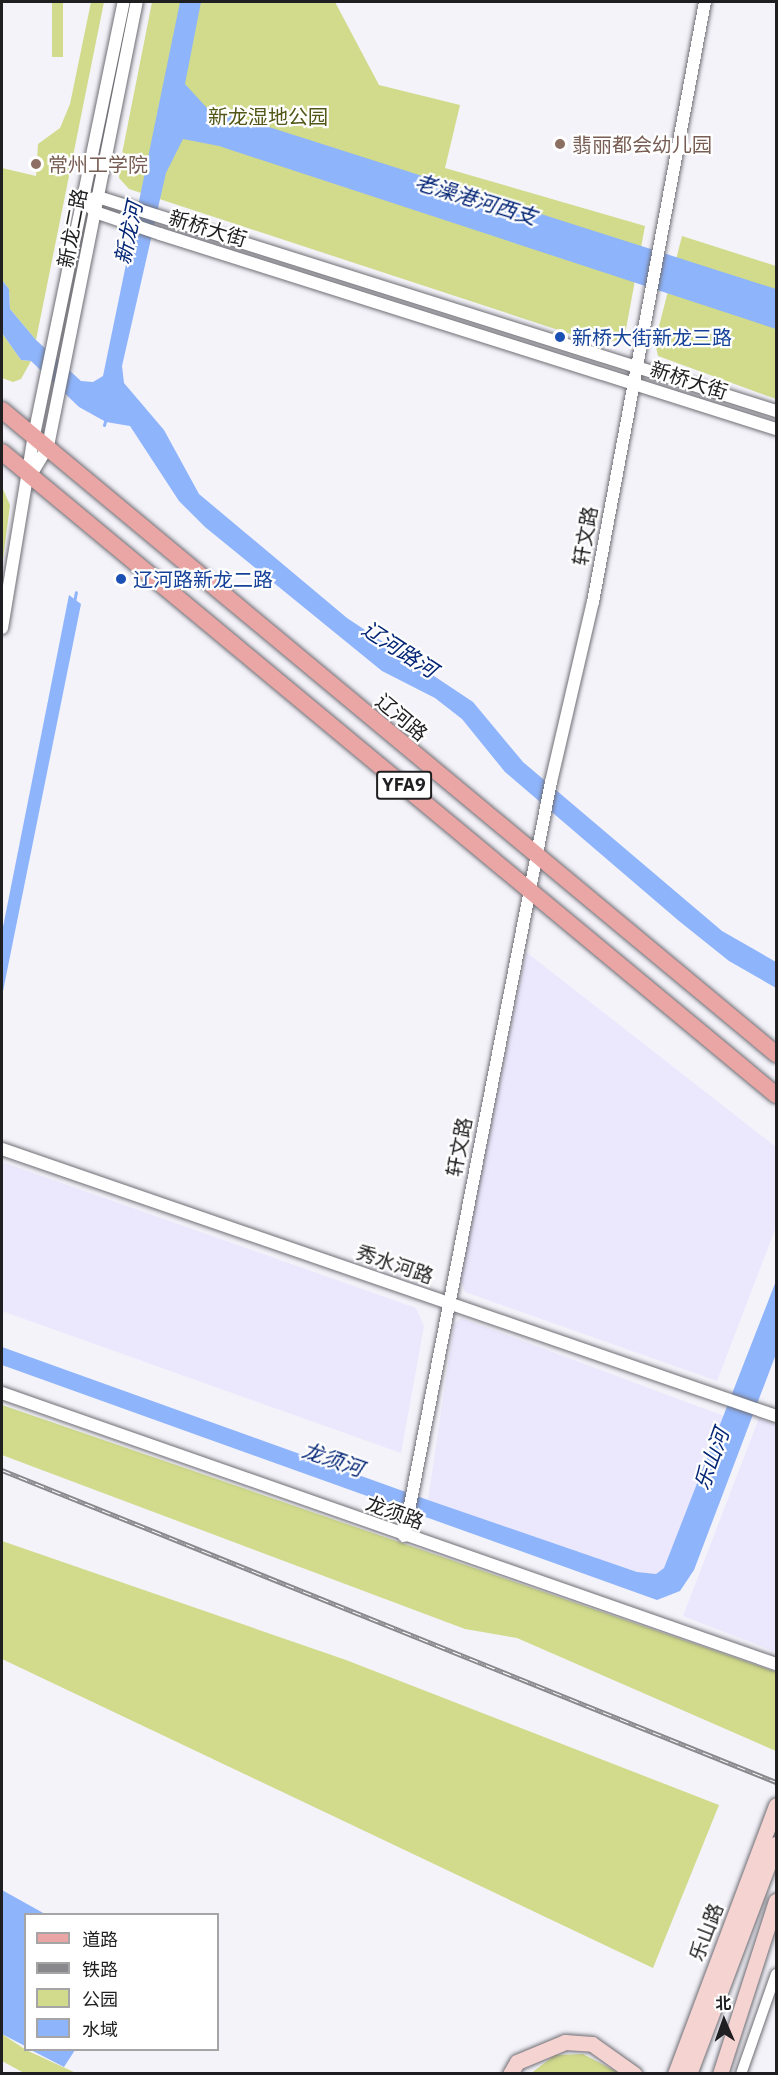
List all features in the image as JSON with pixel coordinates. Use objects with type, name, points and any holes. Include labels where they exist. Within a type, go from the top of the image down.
[{"type":"main road","name":"辽河路","points":[[2,410],[48,446],[536,857],[777,1054]]},
{"type":"main road","name":"YFA9","points":[[2,452],[777,1095]]},
{"type":"main road","name":"乐山路","points":[[675,2073],[777,1805]]},
{"type":"main road","name":"乐山路","points":[[689,2073],[777,1844]]},
{"type":"main road","points":[[720,2073],[777,1901]]},
{"type":"main road","points":[[510,2073],[534,2052],[565,2042],[592,2044],[634,2073]]},
{"type":"street","name":"新龙二路","points":[[31,475],[34,435],[85,201],[124,2]]},
{"type":"street","name":"新龙二路","points":[[31,475],[48,446],[137,2]]},
{"type":"street","name":"轩文路","points":[[404,1536],[550,782],[593,602],[633,364],[705,2]]},
{"type":"street","points":[[85,201],[98,197]]},
{"type":"street","name":"新桥大街","points":[[98,197],[163,220],[633,364],[777,411]]},
{"type":"street","name":"新桥大街","points":[[85,201],[95,212],[160,234],[777,429]]},
{"type":"street","points":[[2,628],[31,475]]},
{"type":"street","name":"秀水河路","points":[[2,1149],[777,1416]]},
{"type":"street","name":"龙须路","points":[[2,1393],[404,1536],[777,1664]]},
{"type":"street","points":[[741,2073],[777,1974]]},
{"type":"shaded area","points":[[526,952],[776,1147],[776,1227],[717,1381],[465,1292],[460,1277]]},
{"type":"shaded area","points":[[2,1162],[416,1308],[424,1326],[401,1453],[2,1311]]},
{"type":"shaded area","points":[[461,1318],[724,1416],[664,1568],[656,1574],[637,1572],[428,1500],[454,1324]]},
{"type":"shaded area","points":[[759,1418],[776,1425],[776,1652],[683,1616]]},
{"type":"green space","points":[[52,2],[63,2],[63,57],[52,57]]},
{"type":"green space","points":[[91,2],[104,2],[36,340],[10,309],[9,289],[2,280],[2,168],[36,176],[38,144],[60,128],[70,104]]},
{"type":"green space","name":"新龙湿地公园","points":[[152,2],[335,2],[379,85],[460,105],[445,168],[645,226],[626,329],[619,340],[598,343],[129,189],[119,178],[120,164]]},
{"type":"green space","points":[[682,236],[776,266],[776,399],[658,356],[655,342]]},
{"type":"green space","points":[[2,333],[21,360],[31,361],[21,379],[13,382],[2,378]]},
{"type":"green space","points":[[2,487],[10,505],[2,567]]},
{"type":"green space","points":[[2,1405],[776,1672],[776,1751],[517,1638],[465,1629],[2,1455]]},
{"type":"green space","points":[[2,1541],[346,1660],[719,1805],[653,1968],[2,1659]]},
{"type":"green space","points":[[2,2034],[24,2049],[24,2051],[76,2073],[24,2073],[2,2061]]},
{"type":"green space","points":[[583,2054],[621,2074],[530,2074],[555,2055]]},
{"type":"water","name":"老澡港河西支","points":[[180,2],[201,2],[185,84],[206,107],[776,289],[776,329],[219,146],[183,139],[166,173],[122,366],[124,383],[164,430],[199,494],[347,618],[473,702],[523,762],[722,931],[776,962],[776,988],[729,961],[505,772],[462,719],[435,698],[382,671],[205,527],[179,501],[130,426],[106,422],[79,407],[31,361],[21,360],[2,333],[2,280],[9,289],[10,309],[36,340],[81,381],[93,382],[103,376]]},
{"type":"water","points":[[69,595],[81,604],[2,996],[2,932]]},
{"type":"water","name":"乐山河","points":[[776,1281],[776,1354],[694,1570],[680,1591],[657,1600],[2,1365],[2,1347],[428,1500],[637,1572],[656,1574],[664,1568]]},
{"type":"water","points":[[2,1890],[43,1913],[24,1913],[24,2045],[2,2034]]},
{"type":"water","points":[[33,2051],[74,2051],[64,2067]]},
{"type":"waterway","points":[[104,425],[106,418]]},
{"type":"waterway","points":[[74,602],[76,592]]},
{"type":"railway","points":[[2,1470],[776,1782]]},
{"type":"place","name":"翡丽都会幼儿园","points":[[560,144]]},
{"type":"place","name":"常州工学院","points":[[36,164]]},
{"type":"place","name":"新桥大街新龙三路","points":[[560,337]]},
{"type":"place","name":"辽河路新龙二路","points":[[121,579]]},
{"type":"water label","name":"新龙河","points":[[128,233]]},
{"type":"water label","name":"辽河路河","points":[[400,649]]},
{"type":"water label","name":"龙须河","points":[[333,1459]]}]
